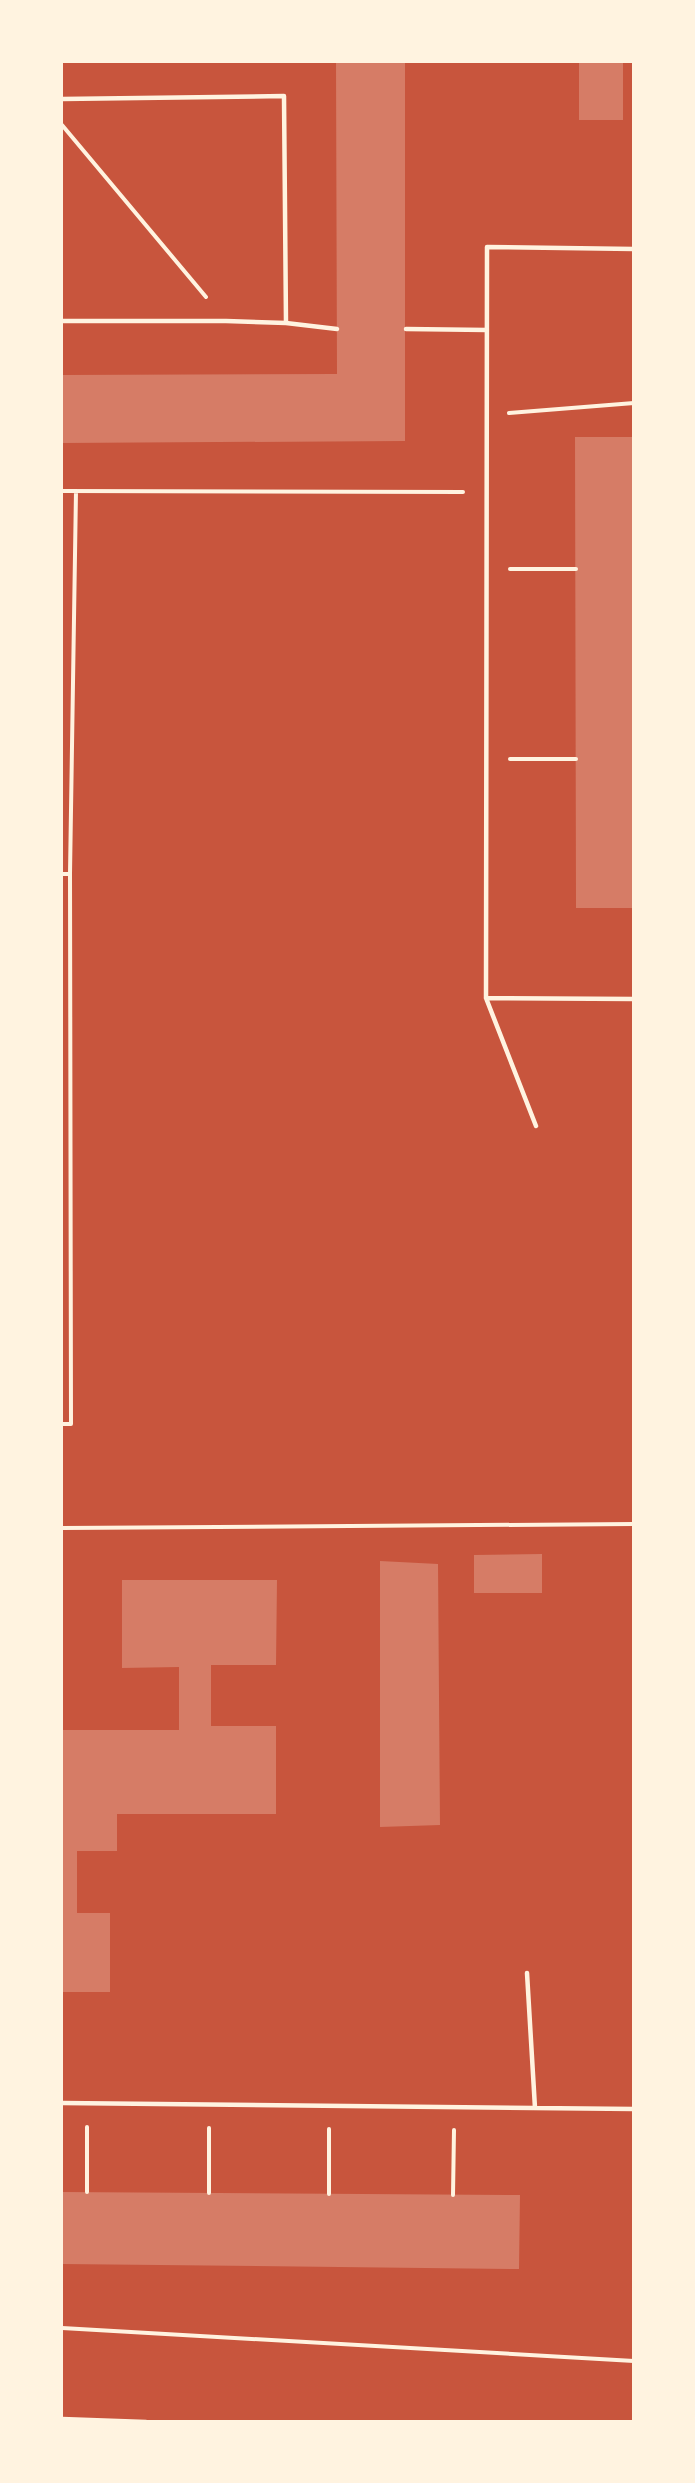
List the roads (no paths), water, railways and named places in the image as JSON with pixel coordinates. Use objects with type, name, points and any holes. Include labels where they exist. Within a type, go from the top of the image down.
[{"type":"lane","points":[[62,99],[284,96],[286,323]]},
{"type":"lane","points":[[536,1126],[486,998],[487,247],[633,249]]},
{"type":"lane","points":[[62,321],[226,321],[286,323],[337,329]]},
{"type":"lane","points":[[406,329],[487,330]]},
{"type":"lane","points":[[486,998],[633,999]]},
{"type":"lane","points":[[527,1973],[536,2108]]},
{"type":"lane","points":[[62,2103],[633,2109]]},
{"type":"lane","points":[[62,2419],[146,2421]]}]
